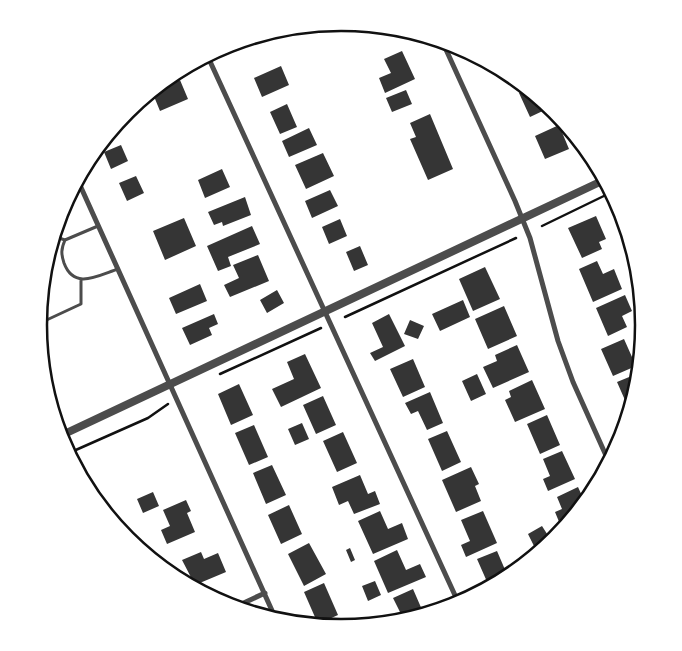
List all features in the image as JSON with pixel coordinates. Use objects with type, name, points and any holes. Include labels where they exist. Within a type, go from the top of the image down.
[{"type":"street","points":[[447,51],[530,238],[558,341],[573,382],[606,455]]},
{"type":"street","points":[[210,62],[455,596]]},
{"type":"street","points":[[67,433],[324,310],[598,183]]},
{"type":"street","points":[[81,187],[273,612]]},
{"type":"street","points":[[244,603],[265,593]]},
{"type":"lane","points":[[60,238],[64,240],[98,225]]},
{"type":"lane","points":[[64,240],[61,254],[66,269],[72,277],[81,280],[118,269]]},
{"type":"lane","points":[[47,320],[81,304],[81,280]]},
{"type":"path","points":[[542,226],[605,195]]},
{"type":"path","points":[[345,317],[516,238]]},
{"type":"path","points":[[214,377],[321,328]]},
{"type":"path","points":[[75,451],[148,418],[171,402]]},
{"type":"building","points":[[402,51],[415,79],[385,93],[379,78],[391,73],[384,59]]},
{"type":"building","points":[[281,66],[289,85],[262,97],[254,78]]},
{"type":"building","points":[[180,80],[188,99],[160,111],[155,98]]},
{"type":"building","points":[[406,90],[412,104],[392,112],[386,98]]},
{"type":"building","points":[[521,92],[543,111],[530,117],[519,93]]},
{"type":"building","points":[[287,104],[297,127],[280,134],[270,112]]},
{"type":"building","points":[[430,114],[453,169],[428,180],[410,139],[416,137],[410,123]]},
{"type":"building","points":[[557,126],[561,130],[569,149],[545,159],[535,136]]},
{"type":"building","points":[[309,128],[317,145],[289,157],[282,141]]},
{"type":"building","points":[[121,145],[128,161],[111,169],[104,152]]},
{"type":"building","points":[[323,153],[334,176],[306,189],[295,165]]},
{"type":"building","points":[[222,169],[230,187],[205,198],[198,180]]},
{"type":"building","points":[[136,176],[144,193],[127,201],[119,183]]},
{"type":"building","points":[[330,190],[338,206],[312,218],[305,201]]},
{"type":"building","points":[[245,197],[251,215],[223,226],[222,222],[214,225],[208,212]]},
{"type":"building","points":[[596,216],[606,239],[599,242],[602,249],[582,258],[568,228]]},
{"type":"building","points":[[184,218],[196,246],[165,260],[153,231]]},
{"type":"building","points":[[340,219],[347,236],[329,244],[322,227]]},
{"type":"building","points":[[252,226],[260,244],[228,257],[231,266],[218,271],[207,246]]},
{"type":"building","points":[[360,246],[368,265],[354,271],[346,252]]},
{"type":"building","points":[[258,255],[269,281],[230,297],[224,285],[239,278],[233,265]]},
{"type":"building","points":[[597,261],[603,274],[614,269],[622,289],[593,302],[579,269]]},
{"type":"building","points":[[485,267],[500,299],[473,311],[459,279]]},
{"type":"building","points":[[200,284],[207,301],[176,314],[169,298]]},
{"type":"building","points":[[277,290],[284,303],[267,313],[260,300]]},
{"type":"building","points":[[625,295],[632,311],[622,316],[627,327],[608,336],[596,308]]},
{"type":"building","points":[[463,300],[470,317],[440,331],[432,314]]},
{"type":"building","points":[[504,306],[517,336],[488,349],[475,319]]},
{"type":"building","points":[[214,314],[218,324],[209,328],[212,335],[190,345],[182,328]]},
{"type":"building","points":[[389,314],[405,346],[375,361],[370,353],[383,347],[372,323]]},
{"type":"building","points":[[410,320],[424,326],[418,339],[404,334]]},
{"type":"building","points":[[624,339],[633,360],[632,368],[613,376],[601,349]]},
{"type":"building","points":[[517,345],[529,372],[493,388],[483,367],[497,361],[495,355]]},
{"type":"building","points":[[305,354],[321,388],[281,407],[272,389],[294,379],[287,362]]},
{"type":"building","points":[[413,359],[425,387],[403,397],[390,369]]},
{"type":"building","points":[[477,374],[486,394],[471,401],[462,381]]},
{"type":"building","points":[[631,376],[625,401],[617,382]]},
{"type":"building","points":[[532,380],[545,409],[515,422],[505,400],[511,397],[509,391]]},
{"type":"building","points":[[239,384],[253,415],[231,425],[218,394]]},
{"type":"building","points":[[430,392],[443,423],[427,430],[418,411],[411,414],[405,403]]},
{"type":"building","points":[[323,396],[336,425],[316,434],[303,405]]},
{"type":"building","points":[[547,415],[560,445],[540,454],[527,424]]},
{"type":"building","points":[[302,423],[309,439],[295,445],[288,429]]},
{"type":"building","points":[[254,425],[268,457],[249,465],[235,433]]},
{"type":"building","points":[[447,431],[461,462],[442,471],[428,439]]},
{"type":"building","points":[[343,432],[357,463],[337,472],[323,441]]},
{"type":"building","points":[[562,451],[575,479],[548,491],[543,479],[550,476],[543,459]]},
{"type":"building","points":[[272,465],[286,495],[266,504],[253,473]]},
{"type":"building","points":[[471,467],[479,484],[475,486],[481,501],[456,512],[442,480]]},
{"type":"building","points":[[360,475],[368,494],[375,491],[380,504],[354,514],[348,501],[339,505],[332,487]]},
{"type":"building","points":[[578,487],[582,495],[559,523],[555,512],[562,509],[557,497]]},
{"type":"building","points":[[153,492],[159,506],[143,513],[137,499]]},
{"type":"building","points":[[186,500],[191,511],[187,513],[195,532],[167,544],[161,530],[170,526],[163,510]]},
{"type":"building","points":[[289,505],[302,534],[281,544],[268,515]]},
{"type":"building","points":[[380,511],[388,529],[402,523],[408,539],[373,554],[358,521]]},
{"type":"building","points":[[483,511],[497,543],[466,557],[461,545],[470,541],[461,520]]},
{"type":"building","points":[[542,526],[548,535],[534,546],[528,534]]},
{"type":"building","points":[[309,543],[326,574],[304,586],[288,554]]},
{"type":"building","points":[[350,548],[355,560],[351,562],[346,550]]},
{"type":"building","points":[[397,550],[406,570],[420,564],[426,577],[388,593],[374,561]]},
{"type":"building","points":[[497,551],[505,569],[487,581],[477,559]]},
{"type":"building","points":[[201,552],[204,559],[218,553],[226,572],[200,583],[192,579],[182,560]]},
{"type":"building","points":[[375,581],[381,595],[368,601],[362,586]]},
{"type":"building","points":[[324,583],[338,615],[328,619],[316,618],[304,592]]},
{"type":"building","points":[[413,589],[422,609],[401,613],[393,598]]}]
